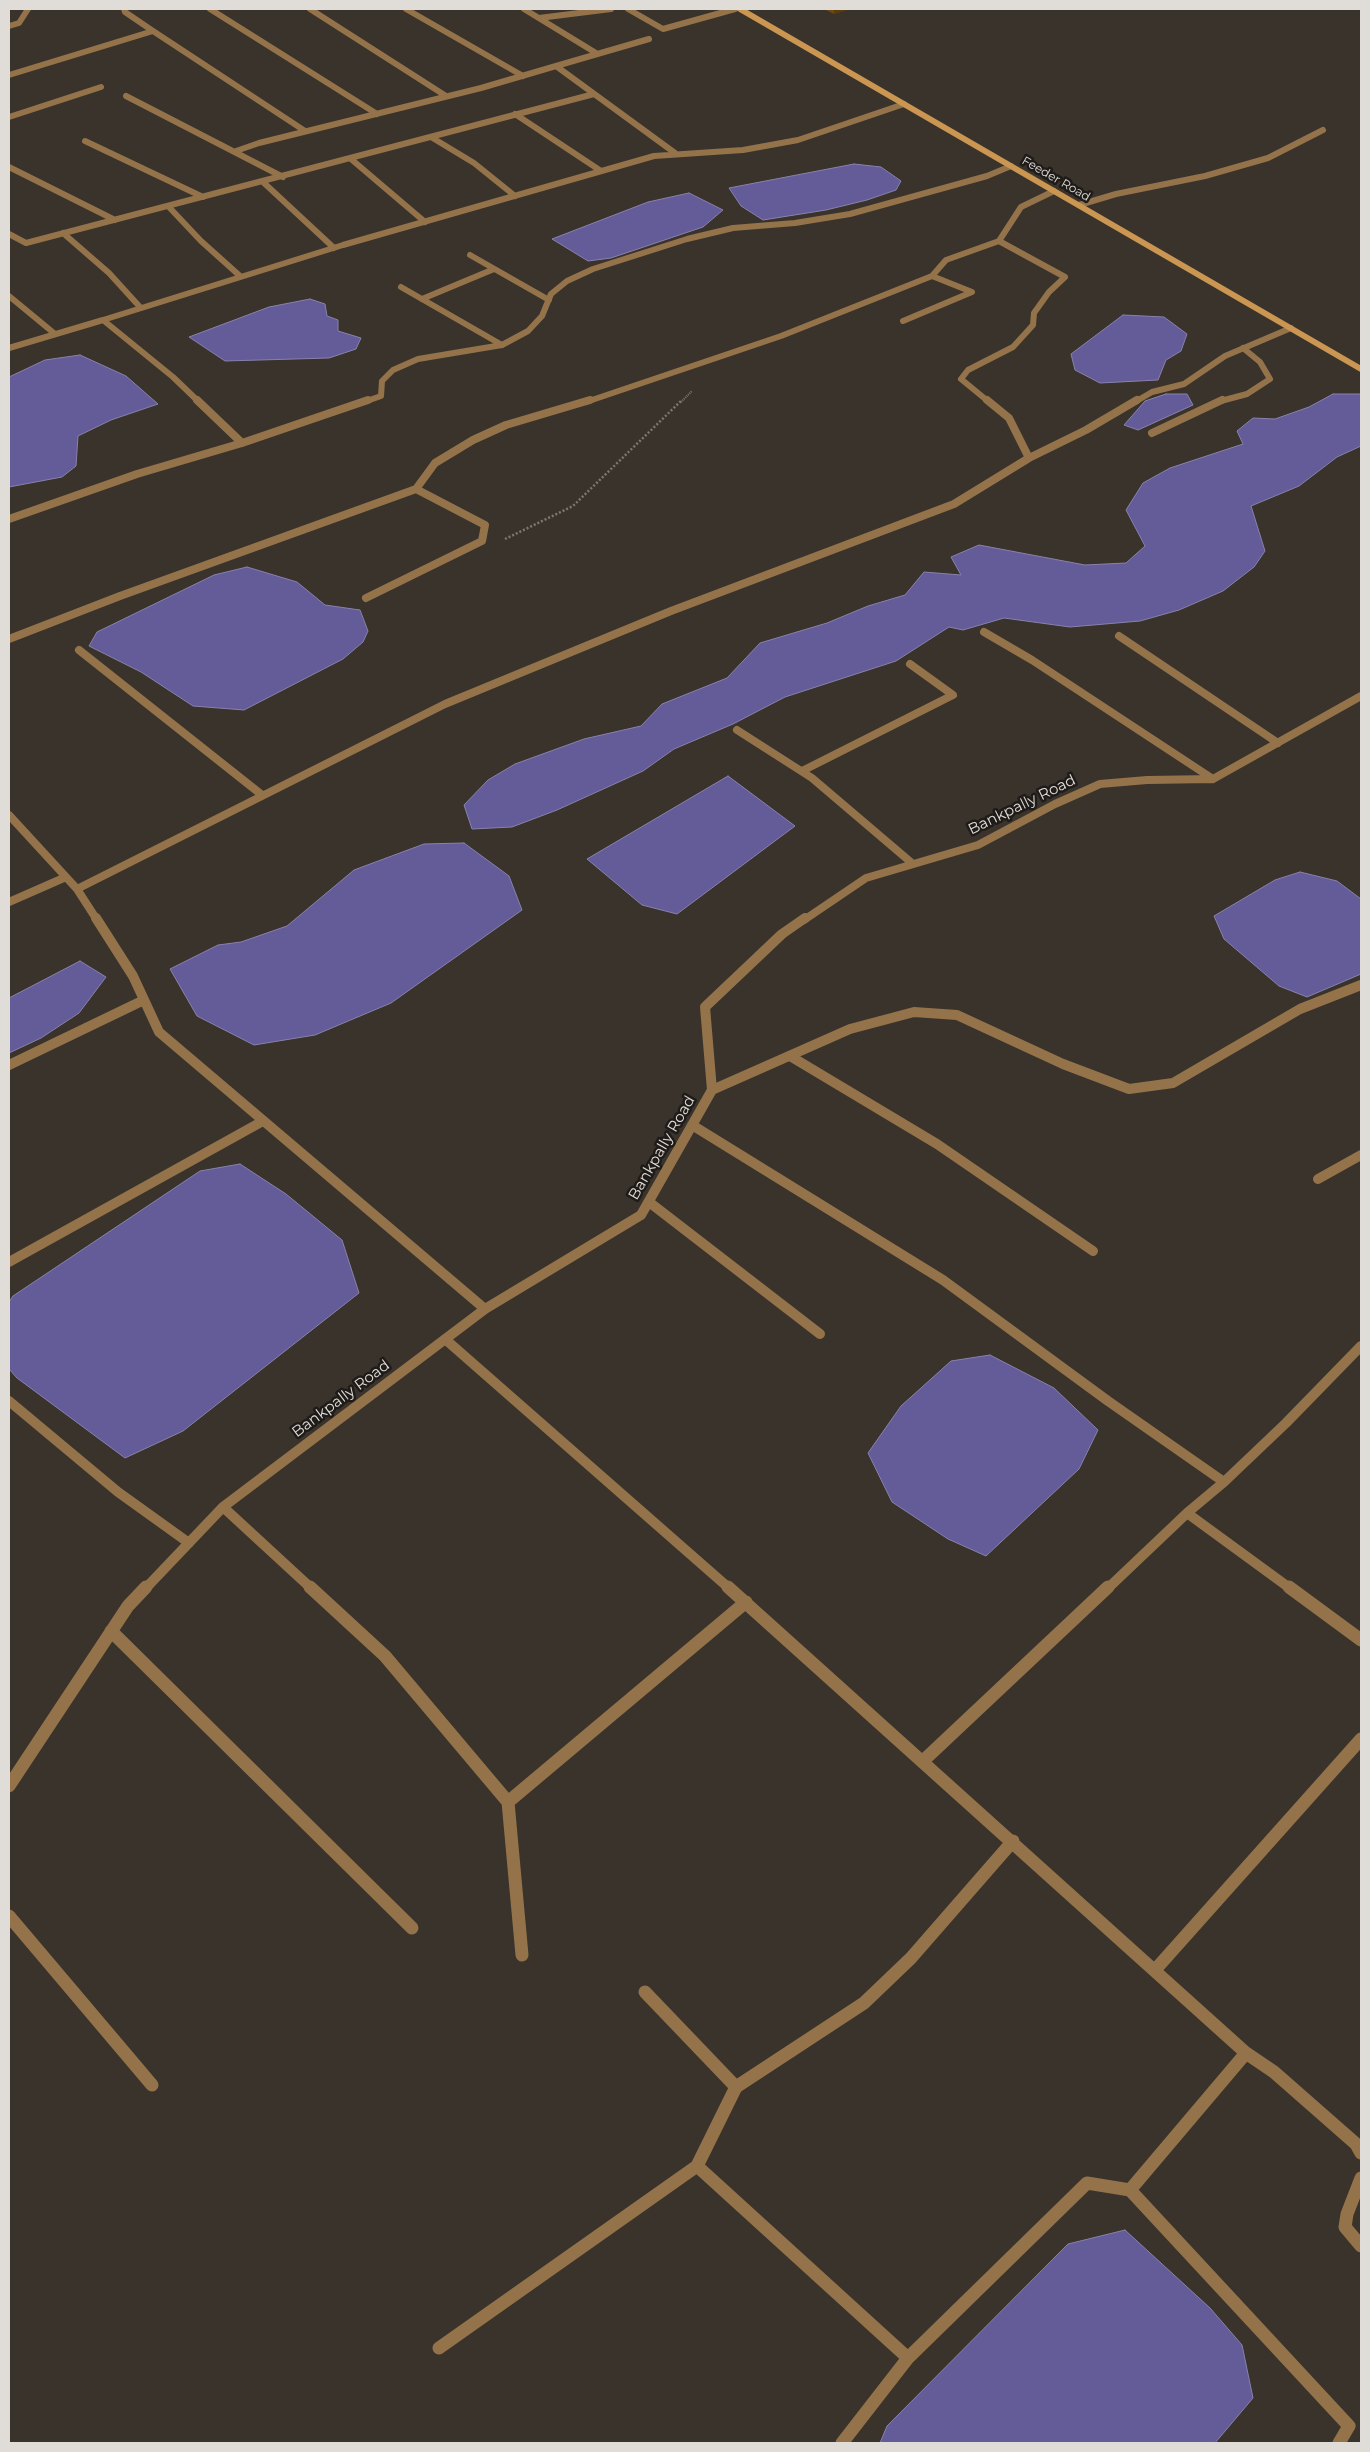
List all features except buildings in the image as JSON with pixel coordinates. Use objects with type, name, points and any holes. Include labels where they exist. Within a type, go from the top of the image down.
[{"type":"street","points":[[9,26],[19,23],[24,18],[28,9]]},
{"type":"street","points":[[124,9],[125,12],[305,132]]},
{"type":"street","points":[[210,9],[377,114]]},
{"type":"street","points":[[310,9],[446,96]]},
{"type":"street","points":[[406,9],[523,76]]},
{"type":"street","points":[[524,9],[596,53]]},
{"type":"street","points":[[539,18],[611,9]]},
{"type":"street","points":[[628,9],[662,29],[735,9]]},
{"type":"street","name":"Feeder Road","points":[[740,9],[1361,369]]},
{"type":"street","points":[[9,75],[153,31]]},
{"type":"street","points":[[236,151],[523,76],[596,53],[650,40]]},
{"type":"street","points":[[556,66],[675,153]]},
{"type":"street","points":[[9,118],[101,87]]},
{"type":"street","points":[[9,234],[26,243],[594,94]]},
{"type":"street","points":[[126,96],[283,176]]},
{"type":"street","points":[[9,348],[103,320],[139,306],[654,156],[675,153],[743,150],[798,140],[904,104]]},
{"type":"street","points":[[515,114],[601,171]]},
{"type":"street","points":[[1079,206],[1116,194],[1204,176],[1268,158],[1323,130]]},
{"type":"street","points":[[431,137],[474,163],[515,196]]},
{"type":"street","points":[[85,141],[203,197]]},
{"type":"street","points":[[350,159],[425,222]]},
{"type":"street","points":[[9,519],[137,474],[242,443],[381,396],[382,381],[393,370],[418,359],[502,345],[528,330],[542,316],[551,294],[567,281],[593,269],[688,239],[733,228],[795,223],[850,214],[986,176],[1011,166]]},
{"type":"street","points":[[9,167],[115,220]]},
{"type":"street","points":[[263,182],[334,248]]},
{"type":"street","points":[[9,639],[120,596],[416,489],[435,463],[473,440],[506,425],[570,407],[781,336],[932,276],[946,260],[999,241],[1022,207],[1054,191]]},
{"type":"street","points":[[168,206],[201,241],[240,276]]},
{"type":"street","points":[[63,233],[109,273],[139,306]]},
{"type":"street","points":[[999,241],[1065,277],[1050,292],[1034,313],[1033,325],[1013,347],[968,370],[961,379],[1009,418],[1029,458]]},
{"type":"street","points":[[470,254],[549,300]]},
{"type":"street","points":[[422,299],[494,268]]},
{"type":"street","points":[[903,321],[972,292],[932,276]]},
{"type":"street","points":[[401,287],[502,345]]},
{"type":"street","points":[[9,296],[55,334]]},
{"type":"street","points":[[103,320],[173,378],[242,443]]},
{"type":"street","points":[[77,889],[445,704],[670,611],[954,504],[1029,458],[1086,430],[1152,392],[1184,384],[1225,356],[1291,328]]},
{"type":"street","points":[[1152,432],[1216,402],[1247,394],[1270,379],[1260,362],[1243,348]]},
{"type":"street","points":[[366,598],[482,541],[484,525],[416,489]]},
{"type":"street","points":[[984,632],[1032,660],[1213,779]]},
{"type":"street","points":[[1120,636],[1278,743]]},
{"type":"street","points":[[80,650],[262,796]]},
{"type":"street","points":[[802,771],[953,695],[910,664]]},
{"type":"street","name":"Bankpally Road","points":[[9,1786],[128,1606],[223,1507],[485,1309],[642,1215],[712,1090],[704,1007],[782,934],[866,878],[978,845],[1055,804],[1100,784],[1147,780],[1213,779],[1361,696]]},
{"type":"street","points":[[736,730],[812,778],[914,864]]},
{"type":"street","points":[[9,815],[77,889],[133,976],[159,1032],[485,1309]]},
{"type":"street","points":[[9,902],[66,878]]},
{"type":"street","points":[[712,1090],[850,1030],[914,1012],[957,1015],[1063,1064],[1129,1089],[1173,1083],[1300,1009],[1361,985]]},
{"type":"street","points":[[9,1066],[144,1000]]},
{"type":"street","points":[[790,1056],[936,1144],[1093,1251]]},
{"type":"street","points":[[9,1262],[263,1121]]},
{"type":"street","points":[[692,1125],[943,1280],[1108,1401],[1224,1482]]},
{"type":"street","points":[[1318,1180],[1361,1155]]},
{"type":"street","points":[[649,1202],[820,1334]]},
{"type":"street","points":[[445,1339],[746,1602],[1246,2053],[1274,2072],[1349,2137],[1361,2153]]},
{"type":"street","points":[[923,1761],[1187,1513],[1224,1482],[1286,1423],[1361,1346]]},
{"type":"street","points":[[9,1401],[118,1492],[189,1543]]},
{"type":"street","points":[[223,1507],[385,1656],[508,1802],[522,1955]]},
{"type":"street","points":[[1187,1513],[1361,1640]]},
{"type":"street","points":[[508,1802],[746,1602]]},
{"type":"street","points":[[111,1631],[412,1928]]},
{"type":"street","points":[[1155,1970],[1330,1772],[1361,1740]]},
{"type":"street","points":[[439,2348],[697,2166],[736,2087],[864,2003],[911,1958],[1013,1841]]},
{"type":"street","points":[[9,1916],[152,2085]]},
{"type":"street","points":[[645,1992],[736,2087]]},
{"type":"street","points":[[1130,2190],[1246,2053]]},
{"type":"street","points":[[697,2166],[908,2358]]},
{"type":"street","points":[[1361,2178],[1347,2214],[1345,2227],[1361,2246]]},
{"type":"street","points":[[842,2443],[908,2358],[1087,2183],[1130,2190],[1349,2426],[1339,2443]]},
{"type":"path","points":[[482,541],[506,539],[573,506],[697,386]]},
{"type":"shaded area","points":[[854,164],[881,167],[901,181],[896,190],[867,200],[826,210],[763,220],[741,206],[729,188]]},
{"type":"shaded area","points":[[689,193],[723,210],[703,227],[611,258],[588,261],[552,239],[648,202]]},
{"type":"shaded area","points":[[310,299],[325,304],[327,316],[338,320],[338,331],[361,338],[356,349],[329,358],[225,361],[189,337],[269,307]]},
{"type":"shaded area","points":[[1123,315],[1164,317],[1187,334],[1181,351],[1166,360],[1158,380],[1100,383],[1075,370],[1071,354]]},
{"type":"shaded area","points":[[80,355],[126,376],[158,404],[111,420],[78,436],[76,466],[62,477],[9,487],[9,377],[45,360]]},
{"type":"shaded area","points":[[1166,394],[1187,394],[1193,405],[1138,430],[1124,425],[1145,401]]},
{"type":"shaded area","points":[[1333,394],[1361,394],[1361,446],[1337,457],[1299,486],[1251,506],[1265,551],[1254,567],[1223,591],[1179,610],[1140,621],[1070,627],[1004,618],[963,630],[949,627],[896,661],[785,697],[733,724],[674,749],[643,771],[557,810],[512,827],[472,829],[464,805],[488,780],[515,764],[584,739],[641,726],[662,704],[727,678],[760,643],[827,623],[868,606],[905,595],[924,572],[961,575],[951,557],[979,545],[1085,565],[1126,563],[1145,546],[1126,510],[1143,483],[1170,468],[1243,444],[1237,431],[1253,418],[1275,419],[1309,407]]},
{"type":"shaded area","points":[[247,567],[297,582],[325,605],[360,610],[368,631],[363,642],[343,659],[244,710],[193,706],[141,672],[89,646],[97,632],[214,575]]},
{"type":"shaded area","points":[[728,776],[795,826],[677,914],[642,905],[587,859]]},
{"type":"shaded area","points":[[464,843],[509,876],[522,910],[391,1003],[315,1035],[254,1045],[197,1016],[170,969],[218,945],[241,942],[287,926],[354,870],[424,844]]},
{"type":"shaded area","points":[[1300,872],[1337,881],[1361,899],[1361,974],[1307,997],[1279,986],[1224,939],[1214,916],[1275,880]]},
{"type":"shaded area","points":[[80,961],[106,977],[79,1013],[41,1038],[9,1053],[9,998]]},
{"type":"shaded area","points":[[240,1164],[286,1194],[342,1240],[359,1293],[183,1431],[125,1458],[17,1378],[9,1369],[9,1302],[13,1296],[200,1171]]},
{"type":"shaded area","points":[[990,1355],[1054,1388],[1098,1430],[1079,1469],[986,1556],[948,1539],[892,1502],[868,1453],[901,1406],[951,1361]]},
{"type":"shaded area","points":[[1125,2230],[1210,2308],[1242,2345],[1253,2398],[1215,2443],[880,2443],[887,2426],[1068,2244]]}]
